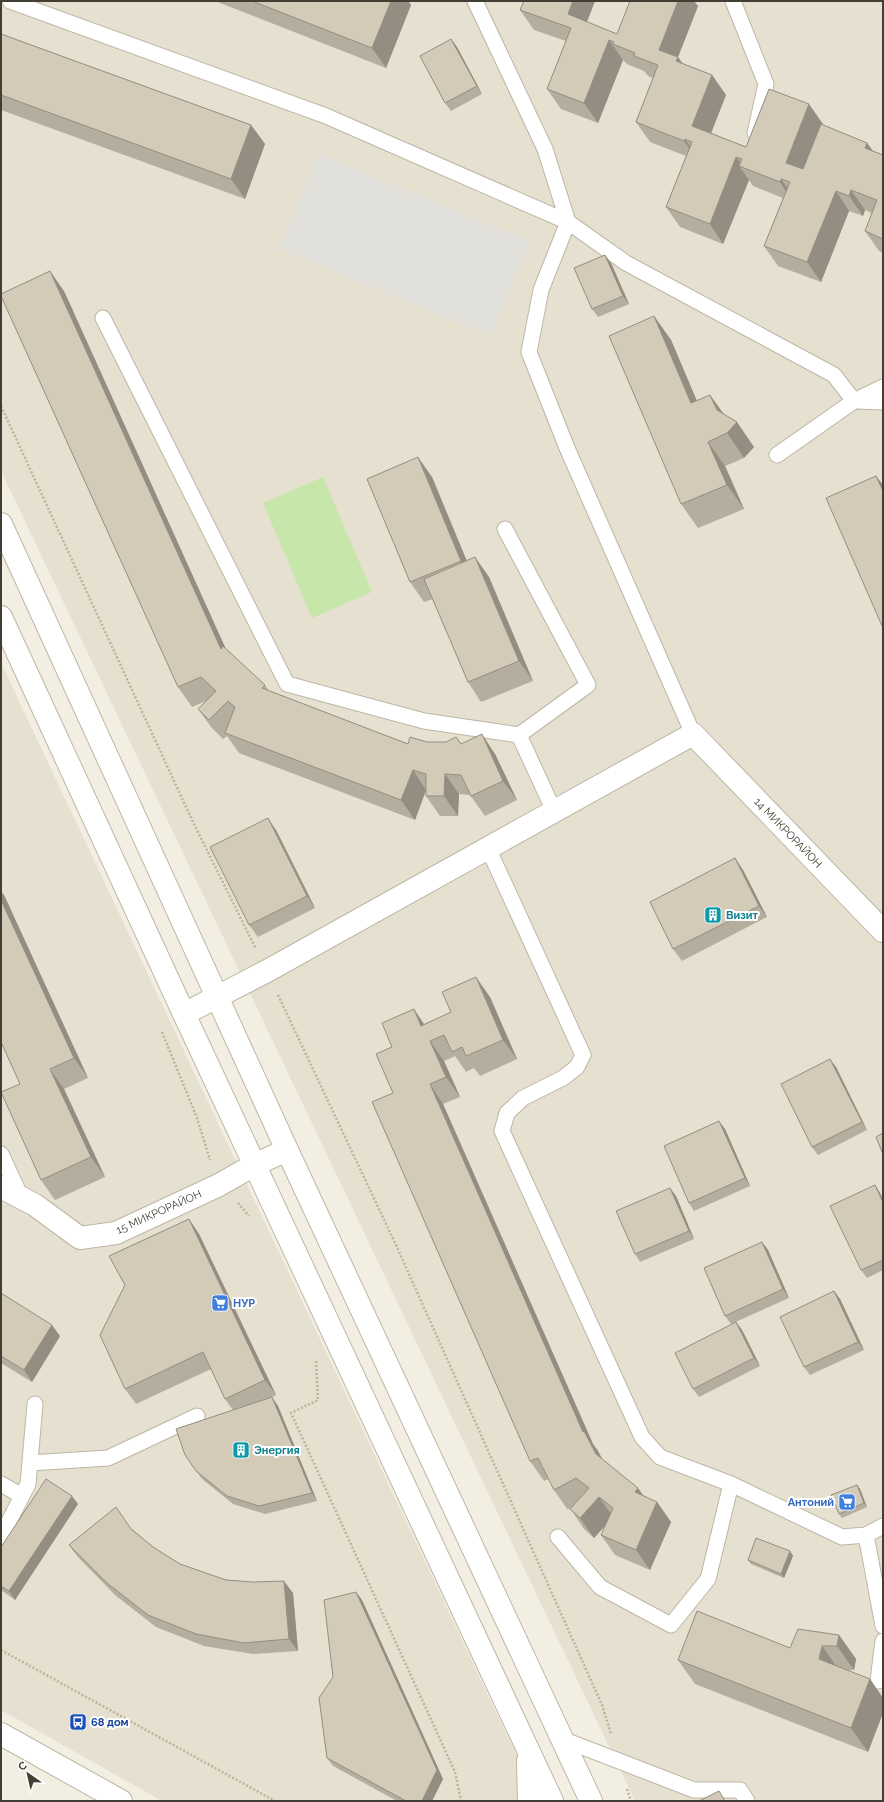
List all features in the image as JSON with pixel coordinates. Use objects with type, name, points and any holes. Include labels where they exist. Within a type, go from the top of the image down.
[{"type":"street","points":[[1,524],[218,996],[287,1150],[591,1801]]},
{"type":"street","points":[[1,617],[254,1165],[552,1801]]},
{"type":"street","points":[[184,1014],[267,971],[693,734]]},
{"type":"street","name":"14 МИКРОРАЙОН","points":[[693,734],[883,931]]},
{"type":"street","name":"15 МИКРОРАЙОН","points":[[1,1187],[35,1205],[80,1238],[116,1233],[219,1185],[254,1165],[287,1150]]},
{"type":"street","points":[[1,1734],[121,1801]]},
{"type":"street","points":[[528,1751],[529,1801]]},
{"type":"lane","points":[[10,1],[326,116],[568,222],[626,264],[834,376],[854,401],[883,402]]},
{"type":"lane","points":[[476,1],[545,149],[568,222],[541,290],[529,352],[567,448],[693,734]]},
{"type":"lane","points":[[733,1],[766,84],[752,148]]},
{"type":"lane","points":[[103,318],[287,684],[424,721],[519,735],[588,685],[505,529]]},
{"type":"lane","points":[[777,455],[854,401],[883,387]]},
{"type":"lane","points":[[519,735],[554,811]]},
{"type":"lane","points":[[488,848],[583,1055],[577,1067],[563,1078],[524,1098],[507,1113],[502,1131],[642,1437],[660,1457],[731,1484],[842,1537],[866,1535],[883,1526]]},
{"type":"lane","points":[[1,1154],[21,1197]]},
{"type":"lane","points":[[1,1537],[28,1484],[35,1404]]},
{"type":"lane","points":[[30,1463],[108,1458],[197,1416]]},
{"type":"lane","points":[[1,1484],[22,1496]]},
{"type":"lane","points":[[558,1537],[600,1587],[671,1625],[708,1579],[731,1484]]},
{"type":"lane","points":[[866,1535],[883,1626]]},
{"type":"lane","points":[[878,1681],[883,1641]]},
{"type":"lane","points":[[562,1739],[694,1790],[740,1790],[747,1801]]},
{"type":"path","points":[[1,406],[189,814],[267,971],[396,1245],[599,1698],[631,1801]]},
{"type":"path","points":[[160,1026],[197,1118],[219,1185],[231,1195],[250,1218]]},
{"type":"path","points":[[316,1356],[318,1400],[291,1413],[455,1772],[461,1801]]},
{"type":"path","points":[[1,1650],[275,1801]]},
{"type":"shaded area","points":[[1,1],[883,1],[883,1801],[635,1801],[1,471]]},
{"type":"shaded area","points":[[318,154],[530,241],[491,336],[279,249]]},
{"type":"shaded area","points":[[1,663],[538,1801],[162,1801],[1,1710]]},
{"type":"green space","points":[[323,477],[372,592],[312,618],[263,503]]},
{"type":"building","points":[[252,1],[391,1],[372,48]]},
{"type":"building","points":[[524,1],[573,1],[568,14],[617,34],[630,1],[678,1],[659,50],[678,57],[676,61],[712,75],[692,126],[746,147],[769,89],[809,104],[786,163],[803,169],[821,124],[867,143],[865,148],[883,155],[883,239],[865,231],[877,200],[851,190],[849,196],[836,191],[807,262],[764,246],[790,182],[781,179],[780,182],[739,166],[742,159],[736,157],[710,224],[666,207],[692,142],[685,139],[684,141],[636,122],[658,65],[634,56],[635,53],[613,44],[614,42],[609,40],[584,103],[547,89],[571,28],[520,10]]},
{"type":"building","points":[[1,34],[251,125],[231,179],[1,95]]},
{"type":"building","points":[[451,39],[477,86],[445,103],[420,56]]},
{"type":"building","points":[[605,255],[623,296],[592,309],[574,268]]},
{"type":"building","points":[[50,271],[221,649],[223,646],[265,685],[262,688],[408,744],[410,737],[427,742],[446,742],[456,737],[461,744],[482,734],[503,781],[471,796],[461,775],[445,774],[444,796],[426,796],[426,774],[413,770],[401,800],[225,733],[235,707],[228,701],[209,720],[198,709],[216,691],[201,677],[178,687],[1,296],[1,294]]},
{"type":"building","points":[[654,316],[691,403],[710,395],[717,410],[737,422],[727,433],[708,442],[727,485],[681,504],[609,336]]},
{"type":"building","points":[[418,457],[461,561],[410,582],[367,479]]},
{"type":"building","points":[[876,476],[883,491],[883,628],[826,498]]},
{"type":"building","points":[[475,557],[519,661],[468,682],[424,579]]},
{"type":"building","points":[[268,818],[307,896],[249,925],[210,847]]},
{"type":"building","name":"Визит","points":[[735,858],[759,906],[673,949],[650,902]]},
{"type":"building","points":[[1,900],[74,1058],[50,1069],[91,1157],[41,1180],[1,1092],[20,1084],[1,1042]]},
{"type":"building","points":[[476,977],[503,1040],[466,1056],[462,1047],[452,1052],[444,1035],[430,1041],[446,1077],[430,1084],[583,1432],[584,1431],[596,1454],[638,1488],[635,1492],[657,1502],[636,1550],[601,1535],[613,1508],[599,1497],[580,1518],[570,1509],[589,1488],[576,1478],[554,1490],[538,1458],[530,1461],[372,1102],[393,1093],[376,1054],[392,1047],[382,1023],[414,1009],[421,1026],[451,1012],[442,992]]},
{"type":"building","points":[[830,1059],[862,1122],[812,1147],[781,1084]]},
{"type":"building","points":[[719,1121],[745,1178],[689,1203],[664,1146]]},
{"type":"building","points":[[883,1133],[883,1154],[876,1137]]},
{"type":"building","points":[[875,1185],[883,1202],[883,1260],[861,1270],[830,1206]]},
{"type":"building","points":[[670,1188],[689,1231],[635,1254],[616,1211]]},
{"type":"building","points":[[189,1219],[265,1380],[225,1399],[203,1352],[125,1389],[100,1335],[125,1285],[109,1256]]},
{"type":"building","points":[[762,1242],[783,1289],[725,1316],[704,1268]]},
{"type":"building","points":[[834,1291],[858,1342],[804,1367],[780,1317]]},
{"type":"building","points":[[1,1293],[52,1325],[24,1370],[1,1356]]},
{"type":"building","points":[[736,1322],[754,1358],[693,1389],[675,1353]]},
{"type":"building","name":"Энергия","points":[[272,1397],[312,1493],[259,1506],[227,1496],[196,1471],[185,1455],[176,1429]]},
{"type":"building","points":[[46,1479],[72,1496],[9,1591],[1,1586],[1,1547]]},
{"type":"building","points":[[857,1485],[864,1503],[839,1514],[831,1495]]},
{"type":"building","points":[[116,1507],[131,1529],[153,1547],[180,1564],[226,1580],[253,1582],[284,1581],[289,1639],[244,1643],[196,1634],[148,1615],[107,1583],[69,1545]]},
{"type":"building","points":[[756,1538],[790,1551],[781,1574],[748,1560]]},
{"type":"building","points":[[356,1592],[437,1770],[422,1801],[406,1801],[327,1758],[319,1698],[333,1677],[324,1600]]},
{"type":"building","points":[[697,1611],[790,1648],[798,1629],[839,1635],[837,1646],[822,1646],[819,1659],[870,1679],[851,1728],[678,1660]]},
{"type":"building","points":[[719,1791],[725,1801],[699,1801]]},
{"type":"place","name":"Визит","points":[[713,915]]},
{"type":"place","name":"НУР","points":[[220,1303]]},
{"type":"place","name":"Энергия","points":[[241,1450]]},
{"type":"place","name":"Антоний","points":[[847,1502]]},
{"type":"place","name":"68 дом","points":[[78,1722]]}]
